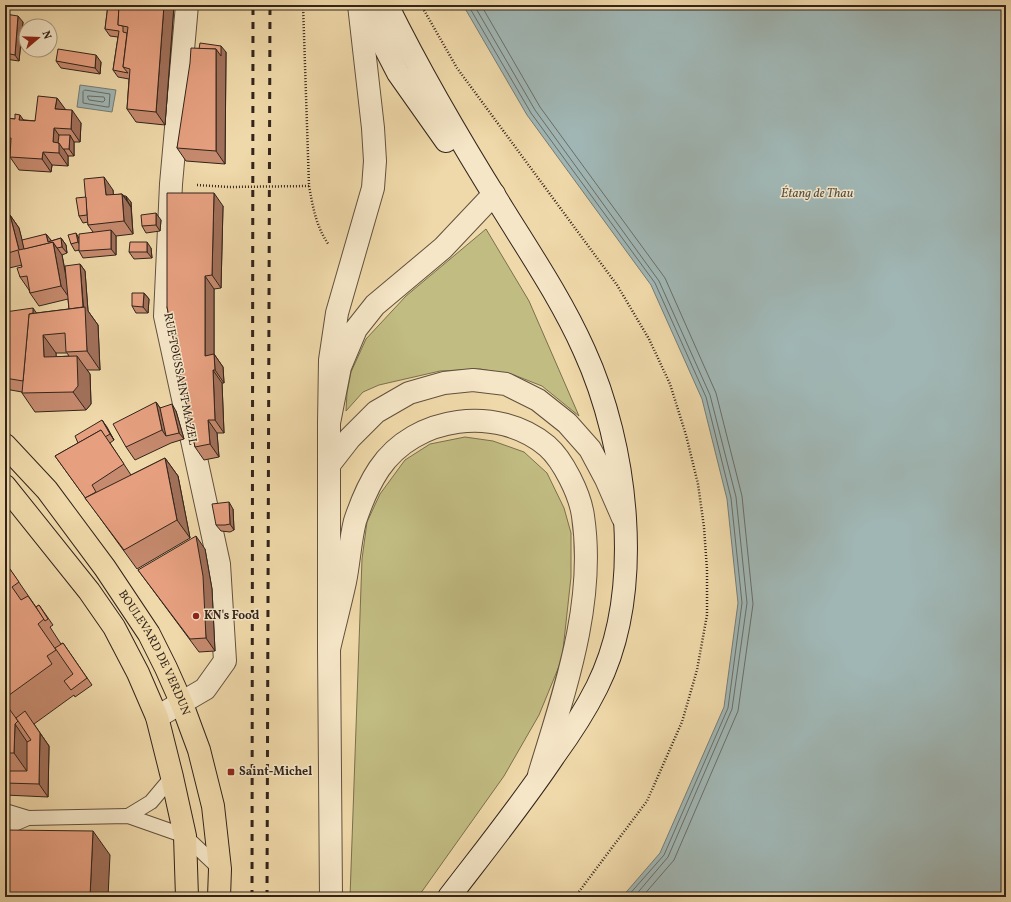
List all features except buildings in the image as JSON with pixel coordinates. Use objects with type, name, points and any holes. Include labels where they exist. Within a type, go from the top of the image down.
[{"type":"main road","name":"BOULEVARD DE VERDUN","points":[[5,445],[47,490],[105,568],[149,634],[166,668],[182,704],[199,750],[213,806],[220,869],[219,897]]},
{"type":"main road","name":"BOULEVARD DE VERDUN","points":[[5,486],[90,591],[114,627],[138,673],[157,717],[185,836],[187,897]]},
{"type":"street","name":"RUE TOUSSAINT MAZEL","points":[[157,717],[182,704],[205,689],[225,661],[219,564],[165,316],[171,184],[187,5]]},
{"type":"street","points":[[331,897],[329,649],[330,360],[337,312],[372,188],[375,161],[373,128],[359,5]]},
{"type":"street","points":[[363,5],[398,73],[450,147],[474,175],[494,194]]},
{"type":"street","points":[[387,5],[441,107],[565,312],[590,364],[600,390],[612,433],[621,482],[625,522],[627,556],[624,596],[613,646],[598,686],[575,725],[536,783],[449,897]]},
{"type":"street","points":[[329,423],[340,367],[356,329],[375,305],[443,248],[494,194]]},
{"type":"street","points":[[329,465],[350,438],[376,412],[409,393],[444,383],[473,380],[506,384],[538,400],[567,423],[590,449],[606,479],[625,522]]},
{"type":"street","points":[[329,649],[345,582],[355,522],[368,488],[377,472],[399,446],[417,434],[435,426],[457,422],[479,421],[507,424],[528,434],[547,446],[559,460],[576,494],[583,514],[586,547],[584,588],[579,630],[567,682],[536,783]]},
{"type":"lane","points":[[128,816],[151,802],[172,777]]},
{"type":"lane","points":[[5,811],[28,818],[128,816],[185,836],[220,869]]},
{"type":"lane","points":[[5,828],[28,818]]},
{"type":"path","points":[[303,5],[309,186],[314,216],[322,237],[348,272]]},
{"type":"path","points":[[171,184],[229,188],[309,186]]},
{"type":"shaded area","points":[[486,229],[529,301],[579,416],[542,386],[514,375],[480,369],[440,371],[379,385],[363,392],[346,411],[347,393],[351,372],[366,339],[406,296]]},
{"type":"shaded area","points":[[465,437],[493,441],[524,452],[547,473],[564,508],[571,533],[571,577],[562,659],[539,715],[504,776],[418,897],[350,897],[362,559],[367,522],[380,494],[405,460],[430,444]]},
{"type":"water","name":"Étang de Thau","points":[[463,5],[1006,5],[1006,897],[622,897],[660,853],[724,707],[738,603],[727,499],[702,399],[651,285],[527,115]]},
{"type":"water","points":[[80,85],[116,90],[112,112],[77,107]]},
{"type":"railway","points":[[252,897],[253,5]]},
{"type":"railway","points":[[267,897],[270,5]]},
{"type":"place","name":"KN's Food","points":[[196,616]]},
{"type":"place","name":"Saint-Michel","points":[[231,772]]}]
